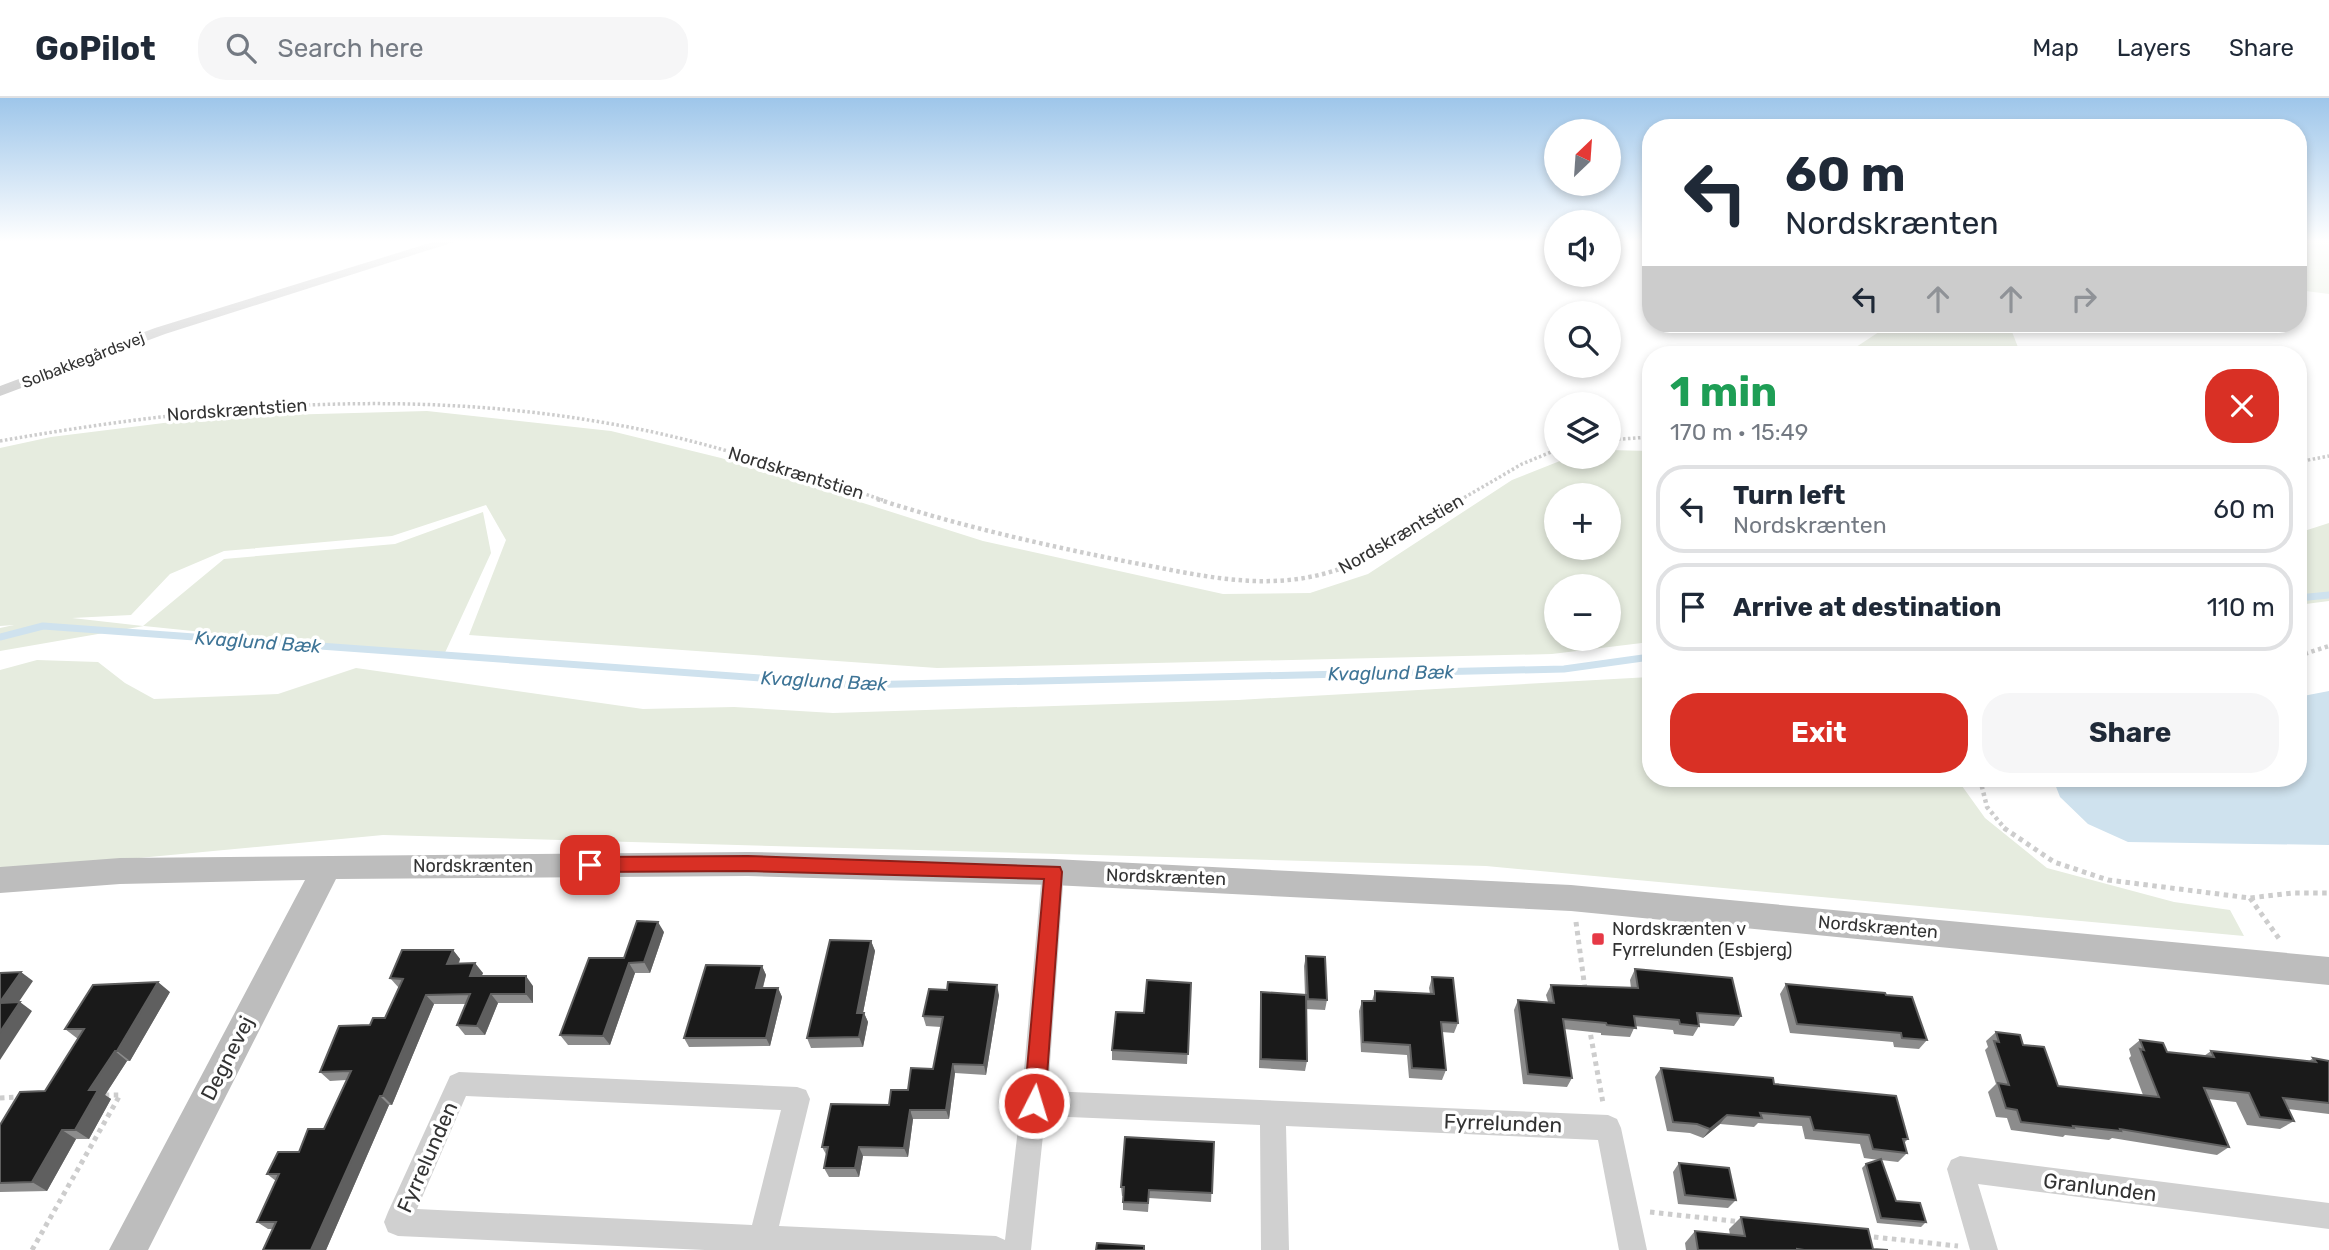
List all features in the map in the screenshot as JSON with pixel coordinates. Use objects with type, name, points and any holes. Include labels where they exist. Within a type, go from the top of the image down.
[{"type":"street","name":"Solbakkegårdsvej","points":[[0,391],[160,331],[274,296]]},
{"type":"street","name":"Nordskrænten","points":[[0,880],[132,871],[327,867],[748,864],[1053,872],[1572,898],[2329,971]]},
{"type":"street","name":"Degnevej","points":[[128,1250],[327,867]]},
{"type":"street","points":[[1017,1250],[1034,1103],[1053,872]]},
{"type":"street","name":"Fyrrelunden","points":[[762,1239],[797,1099],[460,1084],[398,1222],[996,1250]]},
{"type":"street","name":"Fyrrelunden","points":[[1034,1103],[1608,1128]]},
{"type":"street","points":[[1273,1114],[1275,1250]]},
{"type":"street","points":[[1608,1128],[1633,1250]]},
{"type":"street","name":"Granlunden","points":[[1984,1249],[1960,1169],[2327,1219]]},
{"type":"path","name":"Nordskræntstien","points":[[0,441],[110,422],[261,406],[406,403],[525,411],[594,420],[704,444],[972,528],[1179,571],[1258,584],[1306,579],[1352,565],[1516,466],[1544,455]]},
{"type":"path","points":[[1621,439],[1642,438]]},
{"type":"path","points":[[2307,460],[2329,456]]},
{"type":"path","points":[[2307,653],[2329,646]]},
{"type":"path","points":[[1982,787],[1987,807],[2007,831],[2054,862],[2108,880],[2250,898],[2292,893],[2329,893]]},
{"type":"path","points":[[1572,898],[1587,1003]]},
{"type":"path","points":[[2250,898],[2299,967]]},
{"type":"path","points":[[1588,1016],[1593,1056],[1608,1128]]},
{"type":"path","points":[[32,1250],[120,1095],[93,1096]]},
{"type":"path","points":[[0,1098],[27,1097]]},
{"type":"path","points":[[1625,1210],[1749,1223]]},
{"type":"path","points":[[1859,1235],[1984,1249]]},
{"type":"shaded area","points":[[1877,333],[2012,333],[2018,346],[1858,346]]},
{"type":"shaded area","points":[[427,411],[611,431],[721,458],[983,541],[1223,594],[1310,593],[1368,574],[1512,480],[1544,467],[1621,469],[1621,450],[1642,451],[1642,643],[1621,646],[1621,574],[1544,574],[1544,651],[1576,651],[1552,654],[937,668],[469,635],[506,540],[486,505],[392,536],[224,551],[170,574],[131,615],[72,618],[143,626],[224,559],[395,544],[483,512],[491,553],[443,657],[144,626],[0,651],[0,628],[14,625],[0,626],[0,448],[51,437],[212,417]]},
{"type":"shaded area","points":[[2329,523],[2329,601],[2307,604],[2307,530]]},
{"type":"shaded area","points":[[37,660],[98,662],[125,683],[154,699],[278,694],[356,668],[643,709],[734,707],[833,713],[1238,700],[1642,677],[1642,787],[1963,787],[1985,818],[2047,868],[2174,902],[2230,910],[2244,936],[1486,866],[383,835],[0,871],[0,670]]},
{"type":"water","points":[[2329,691],[2329,845],[2128,842],[2088,824],[2060,797],[2056,787],[2307,787],[2307,695]]},
{"type":"building","points":[[637,921],[658,922],[644,962],[629,963],[603,1036],[560,1035],[589,958],[624,958]]},
{"type":"building","points":[[830,940],[871,941],[857,1013],[864,1013],[859,1037],[807,1038]]},
{"type":"building","points":[[402,950],[453,950],[447,964],[475,963],[470,976],[526,976],[526,994],[491,994],[477,1026],[457,1025],[470,994],[426,995],[383,1096],[380,1096],[311,1250],[263,1250],[276,1222],[257,1222],[279,1174],[267,1174],[278,1152],[299,1152],[308,1129],[324,1129],[351,1071],[320,1072],[339,1026],[370,1025],[373,1018],[385,1018],[403,979],[390,978]]},
{"type":"building","points":[[1306,956],[1325,957],[1327,1000],[1308,999]]},
{"type":"building","points":[[706,965],[762,966],[756,988],[778,988],[766,1038],[684,1038]]},
{"type":"building","points":[[1635,969],[1732,978],[1741,1016],[1697,1013],[1699,1026],[1680,1024],[1679,1020],[1634,1016],[1636,1028],[1563,1019],[1572,1078],[1528,1074],[1518,1000],[1554,1003],[1551,985],[1638,988]]},
{"type":"building","points":[[21,972],[0,1002],[0,973]]},
{"type":"building","points":[[1432,977],[1453,978],[1458,1023],[1441,1022],[1446,1070],[1412,1068],[1410,1045],[1363,1042],[1362,1001],[1375,1001],[1375,991],[1434,994]]},
{"type":"building","points":[[1147,980],[1191,983],[1188,1054],[1112,1050],[1116,1012],[1144,1013]]},
{"type":"building","points":[[158,982],[117,1051],[89,1090],[98,1090],[75,1130],[62,1130],[32,1182],[0,1183],[0,1125],[20,1092],[45,1091],[84,1029],[65,1029],[93,985]]},
{"type":"building","points":[[948,982],[997,985],[984,1065],[953,1064],[946,1110],[910,1110],[904,1148],[859,1147],[855,1168],[824,1168],[828,1147],[822,1147],[831,1104],[889,1105],[891,1090],[908,1090],[911,1068],[933,1069],[943,1017],[923,1016],[929,989],[947,990]]},
{"type":"building","points":[[1786,984],[1912,997],[1927,1040],[1902,1038],[1901,1033],[1797,1024]]},
{"type":"building","points":[[1261,992],[1306,995],[1307,1061],[1261,1059]]},
{"type":"building","points":[[20,1002],[0,1032],[0,1003]]},
{"type":"building","points":[[1996,1032],[2020,1035],[2023,1045],[2044,1047],[2058,1086],[2159,1097],[2140,1049],[2144,1050],[2140,1040],[2163,1043],[2167,1052],[2214,1057],[2211,1051],[2329,1061],[2329,1103],[2283,1098],[2294,1121],[2260,1117],[2249,1093],[2204,1088],[2229,1147],[2120,1129],[2121,1131],[2073,1126],[2074,1128],[2021,1122],[2017,1110],[2006,1108],[1998,1083],[2009,1085],[1994,1041],[1999,1042]]},
{"type":"building","points":[[1661,1068],[1773,1078],[1774,1084],[1896,1096],[1908,1139],[1903,1139],[1907,1153],[1873,1149],[1869,1135],[1814,1130],[1810,1117],[1760,1113],[1762,1118],[1727,1115],[1710,1129],[1697,1124],[1673,1122]]},
{"type":"building","points":[[1125,1137],[1214,1142],[1212,1193],[1149,1190],[1148,1203],[1123,1202],[1124,1187],[1121,1187]]},
{"type":"building","points":[[1881,1159],[1896,1201],[1920,1203],[1926,1222],[1881,1218],[1866,1164]]},
{"type":"building","points":[[1679,1163],[1729,1168],[1736,1200],[1685,1195]]},
{"type":"building","points":[[1741,1217],[1868,1229],[1873,1249],[1888,1250],[1698,1250],[1695,1231],[1745,1236]]},
{"type":"building","points":[[1097,1243],[1144,1246],[1144,1250],[1096,1250]]},
{"type":"waterway","name":"Kvaglund Bæk","points":[[2307,597],[2329,595]]},
{"type":"waterway","name":"Kvaglund Bæk","points":[[0,637],[43,626],[858,685],[1564,669],[1642,658]]},
{"type":"place","name":"Nordskrænten v Fyrrelunden (Esbjerg)","points":[[1598,939]]},
{"type":"route","points":[[590,865],[748,864],[1053,872],[1034,1103]]}]
